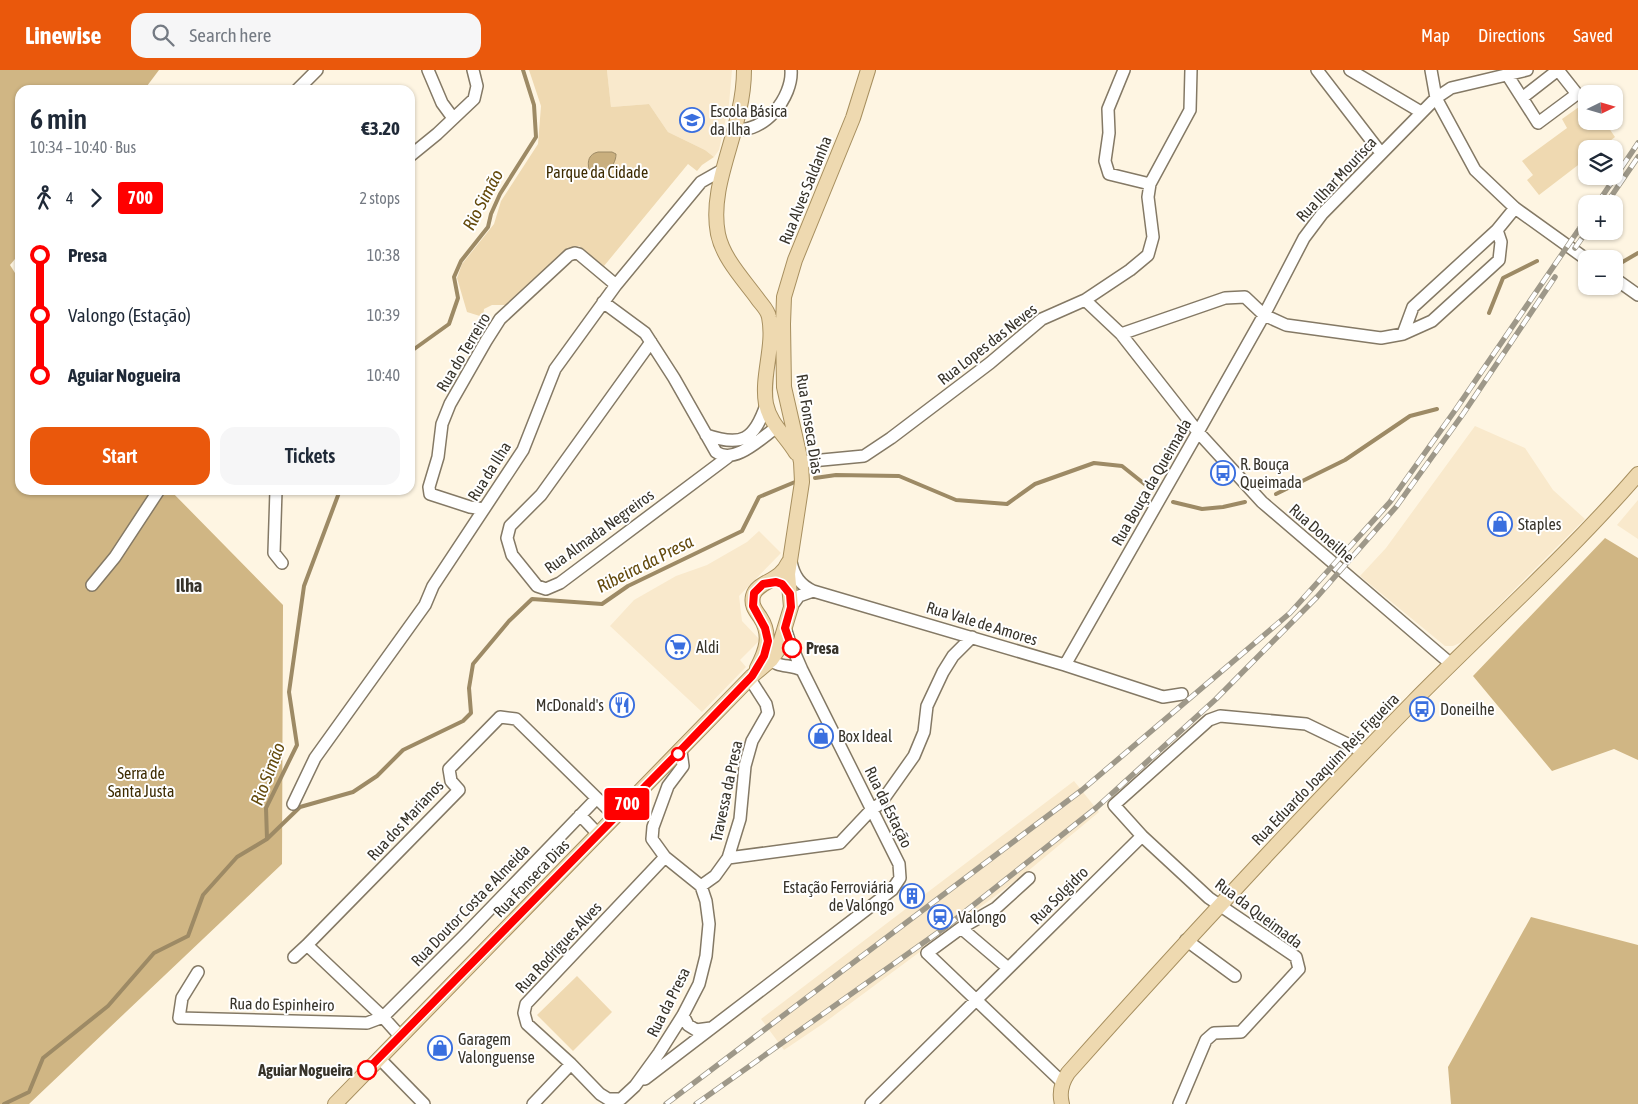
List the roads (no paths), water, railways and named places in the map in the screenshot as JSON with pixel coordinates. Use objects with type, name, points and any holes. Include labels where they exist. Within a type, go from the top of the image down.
[{"type":"main road","points":[[744,70],[744,87],[716,203],[718,235],[724,252],[769,314],[770,332],[766,405],[777,427],[801,462]]},
{"type":"main road","name":"Rua Alves Saldanha","points":[[783,324],[784,297],[796,260],[843,144],[868,70]]},
{"type":"main road","points":[[769,314],[776,316],[784,307]]},
{"type":"main road","name":"Rua Fonseca Dias","points":[[335,1104],[751,677],[770,663],[778,650],[785,628],[790,558],[802,482],[801,462],[784,387],[783,324]]},
{"type":"main road","points":[[777,427],[783,415],[784,387]]},
{"type":"main road","name":"Rua Eduardo Joaquim Reis Figueira","points":[[1062,1082],[1186,940],[1364,752],[1584,533],[1638,474]]},
{"type":"main road","name":"Rua Fonseca Dias","points":[[751,677],[768,641],[762,623],[753,606],[754,593],[763,584],[784,572],[790,558]]},
{"type":"main road","points":[[762,623],[784,618],[788,598],[776,582],[769,582]]},
{"type":"main road","points":[[1062,1082],[1060,1099],[1062,1104]]},
{"type":"street","points":[[302,85],[317,70]]},
{"type":"street","points":[[428,70],[442,103],[453,118]]},
{"type":"street","points":[[415,152],[474,99],[477,86],[474,70]]},
{"type":"street","points":[[735,129],[743,130],[757,127],[778,108],[792,81],[791,70]]},
{"type":"street","points":[[1124,70],[1108,109],[1109,133],[1105,161],[1109,174],[1150,184]]},
{"type":"street","name":"Rua Lopes das Neves","points":[[801,462],[864,456],[891,438],[990,363],[1042,319],[1086,300],[1130,270],[1148,254],[1153,237],[1148,198],[1150,184],[1190,110],[1191,70]]},
{"type":"street","points":[[1317,70],[1381,153]]},
{"type":"street","points":[[1350,70],[1421,112]]},
{"type":"street","points":[[1431,70],[1436,98],[1475,170],[1515,208],[1578,254]]},
{"type":"street","name":"Rua Ilhar Mourisca","points":[[1264,315],[1304,238],[1322,214],[1436,98],[1451,88],[1527,70]]},
{"type":"street","points":[[1508,76],[1522,98],[1538,123],[1577,94],[1558,70],[1522,98]]},
{"type":"street","name":"Rua da Ilha","points":[[294,804],[315,758],[425,605],[433,586],[522,450],[555,369],[616,285],[702,182],[724,169]]},
{"type":"street","points":[[1403,334],[1413,307],[1497,230],[1515,208]]},
{"type":"street","points":[[1121,334],[1225,298],[1245,297],[1264,315],[1286,325],[1381,338],[1403,334],[1432,322],[1499,260],[1502,242],[1497,230]]},
{"type":"street","name":"Rua do Terreiro","points":[[484,509],[470,507],[430,494],[429,487],[438,457],[442,424],[450,404],[486,341],[500,320],[569,255],[579,254],[616,285]]},
{"type":"street","points":[[1623,284],[1638,295]]},
{"type":"street","name":"Rua Doneilhe","points":[[1086,300],[1121,334],[1198,432],[1262,502],[1451,664]]},
{"type":"street","points":[[603,302],[645,333],[716,452],[721,456],[728,457]]},
{"type":"street","name":"Rua Bouça da Queimada","points":[[1065,665],[1264,315]]},
{"type":"street","name":"Rua Almada Negreiros","points":[[651,342],[541,495],[510,526],[508,538],[512,555],[537,586],[546,589],[560,583],[728,457],[741,452],[777,427]]},
{"type":"street","points":[[706,435],[725,441],[740,440],[752,432],[759,424],[766,405]]},
{"type":"street","points":[[92,585],[115,557],[156,495]]},
{"type":"street","points":[[276,495],[274,553],[282,563]]},
{"type":"street","points":[[790,558],[796,577],[810,590]]},
{"type":"street","points":[[788,598],[810,590]]},
{"type":"street","points":[[788,598],[799,596],[810,590]]},
{"type":"street","name":"Rua Vale de Amores","points":[[810,590],[1065,665],[1163,697],[1182,694]]},
{"type":"street","points":[[762,623],[773,641],[769,653],[770,663],[787,665],[802,670]]},
{"type":"street","name":"Rua da Estação","points":[[636,1086],[892,890],[900,878],[899,864],[802,670],[785,628]]},
{"type":"street","points":[[680,751],[683,766],[668,786],[653,827],[652,839],[664,857],[701,886],[715,876],[728,858],[840,843],[872,809],[880,804],[914,756],[924,732],[927,706],[942,672],[953,656],[972,637]]},
{"type":"street","points":[[787,665],[793,660],[795,653]]},
{"type":"street","name":"Travessa da Presa","points":[[728,858],[740,818],[745,766],[752,741],[768,713],[766,704],[751,677]]},
{"type":"street","points":[[1142,836],[1114,805],[1208,720],[1220,716],[1306,724],[1364,752]]},
{"type":"street","name":"Rua dos Marianos","points":[[294,957],[459,790],[451,781],[449,769],[500,718],[516,719],[615,816]]},
{"type":"street","name":"Rua Doutor Costa e Almeida","points":[[383,1016],[464,936],[596,798]]},
{"type":"street","points":[[580,815],[598,834]]},
{"type":"street","name":"Rua da Queimada","points":[[1142,836],[1209,898],[1296,957],[1299,968],[1241,1032],[1214,1033],[1206,1040],[1179,1104]]},
{"type":"street","name":"Rua Solgidro","points":[[870,1104],[1142,836]]},
{"type":"street","name":"Rua Rodrigues Alves","points":[[571,1064],[527,1024],[524,1013],[526,1004],[664,857]]},
{"type":"street","points":[[1028,878],[996,908],[962,928],[927,953],[1062,1082]]},
{"type":"street","name":"Rua da Presa","points":[[571,1064],[600,1094],[608,1099],[621,1099],[636,1086],[683,1015],[699,984],[706,956],[709,924],[706,901],[701,886]]},
{"type":"street","points":[[962,928],[1008,968]]},
{"type":"street","points":[[1186,940],[1235,976]]},
{"type":"street","points":[[307,945],[383,1016],[400,1036]]},
{"type":"street","name":"Rua do Espinheiro","points":[[198,972],[182,998],[179,1018],[367,1023],[383,1016]]},
{"type":"street","points":[[683,1015],[688,1024],[696,1030],[712,1028]]},
{"type":"street","points":[[379,1058],[424,1104]]},
{"type":"street","points":[[533,1104],[571,1064]]},
{"type":"waterway","name":"Rio Simão","points":[[415,348],[449,324],[458,298],[454,277],[461,261],[488,227],[491,214],[500,194],[536,137],[534,105],[523,70]]},
{"type":"waterway","name":"Ribeira da Presa","points":[[1623,262],[1638,253]]},
{"type":"waterway","name":"Ribeira da Presa","points":[[1489,313],[1503,278],[1537,261]]},
{"type":"waterway","name":"Ribeira da Presa","points":[[1276,494],[1345,460],[1410,416],[1437,409]]},
{"type":"waterway","name":"Ribeira da Presa","points":[[815,478],[836,475],[899,476],[956,500],[1007,504],[1035,484],[1094,463],[1122,466],[1147,486]]},
{"type":"waterway","name":"Ribeira da Presa","points":[[267,839],[300,807],[353,792],[377,776],[403,750],[463,721],[471,713],[469,688],[473,664],[509,621],[532,599],[602,604],[628,586],[742,531],[759,497],[795,482]]},
{"type":"waterway","name":"Rio Simão","points":[[4,1104],[29,1092],[43,1058],[108,1006],[154,953],[188,936],[203,895],[237,857],[267,839],[266,808],[297,745],[289,692],[304,586],[338,495]]},
{"type":"waterway","name":"Ribeira da Presa","points":[[1173,502],[1202,509],[1245,502]]},
{"type":"railway","points":[[1603,195],[1638,143]]},
{"type":"railway","points":[[1612,195],[1638,157]]},
{"type":"railway","points":[[666,1104],[1082,790],[1290,613],[1390,502],[1578,231]]},
{"type":"railway","points":[[1575,248],[1581,240]]},
{"type":"railway","points":[[696,1104],[947,926],[1096,808],[1216,699],[1317,597],[1396,507],[1463,414],[1555,277]]},
{"type":"place","name":"Escola Básica da Ilha","points":[[692,120]]},
{"type":"place","name":"R. Bouça Queimada","points":[[1223,473]]},
{"type":"place","name":"Staples","points":[[1500,524]]},
{"type":"place","name":"Aldi","points":[[678,647]]},
{"type":"place","name":"Presa","points":[[792,648]]},
{"type":"place","name":"McDonald's","points":[[622,705]]},
{"type":"place","name":"Doneilhe","points":[[1422,709]]},
{"type":"place","name":"Box Ideal","points":[[821,736]]},
{"type":"place","name":"Estação Ferroviária de Valongo","points":[[912,896]]},
{"type":"place","name":"Valongo","points":[[940,917]]},
{"type":"place","name":"Garagem Valonguense","points":[[440,1048]]},
{"type":"place","name":"Aguiar Nogueira","points":[[367,1070]]},
{"type":"district","name":"Ilha","points":[[189,586]]},
{"type":"park label","name":"Parque da Cidade","points":[[597,172]]},
{"type":"park label","name":"Serra de Santa Justa","points":[[141,782]]}]
